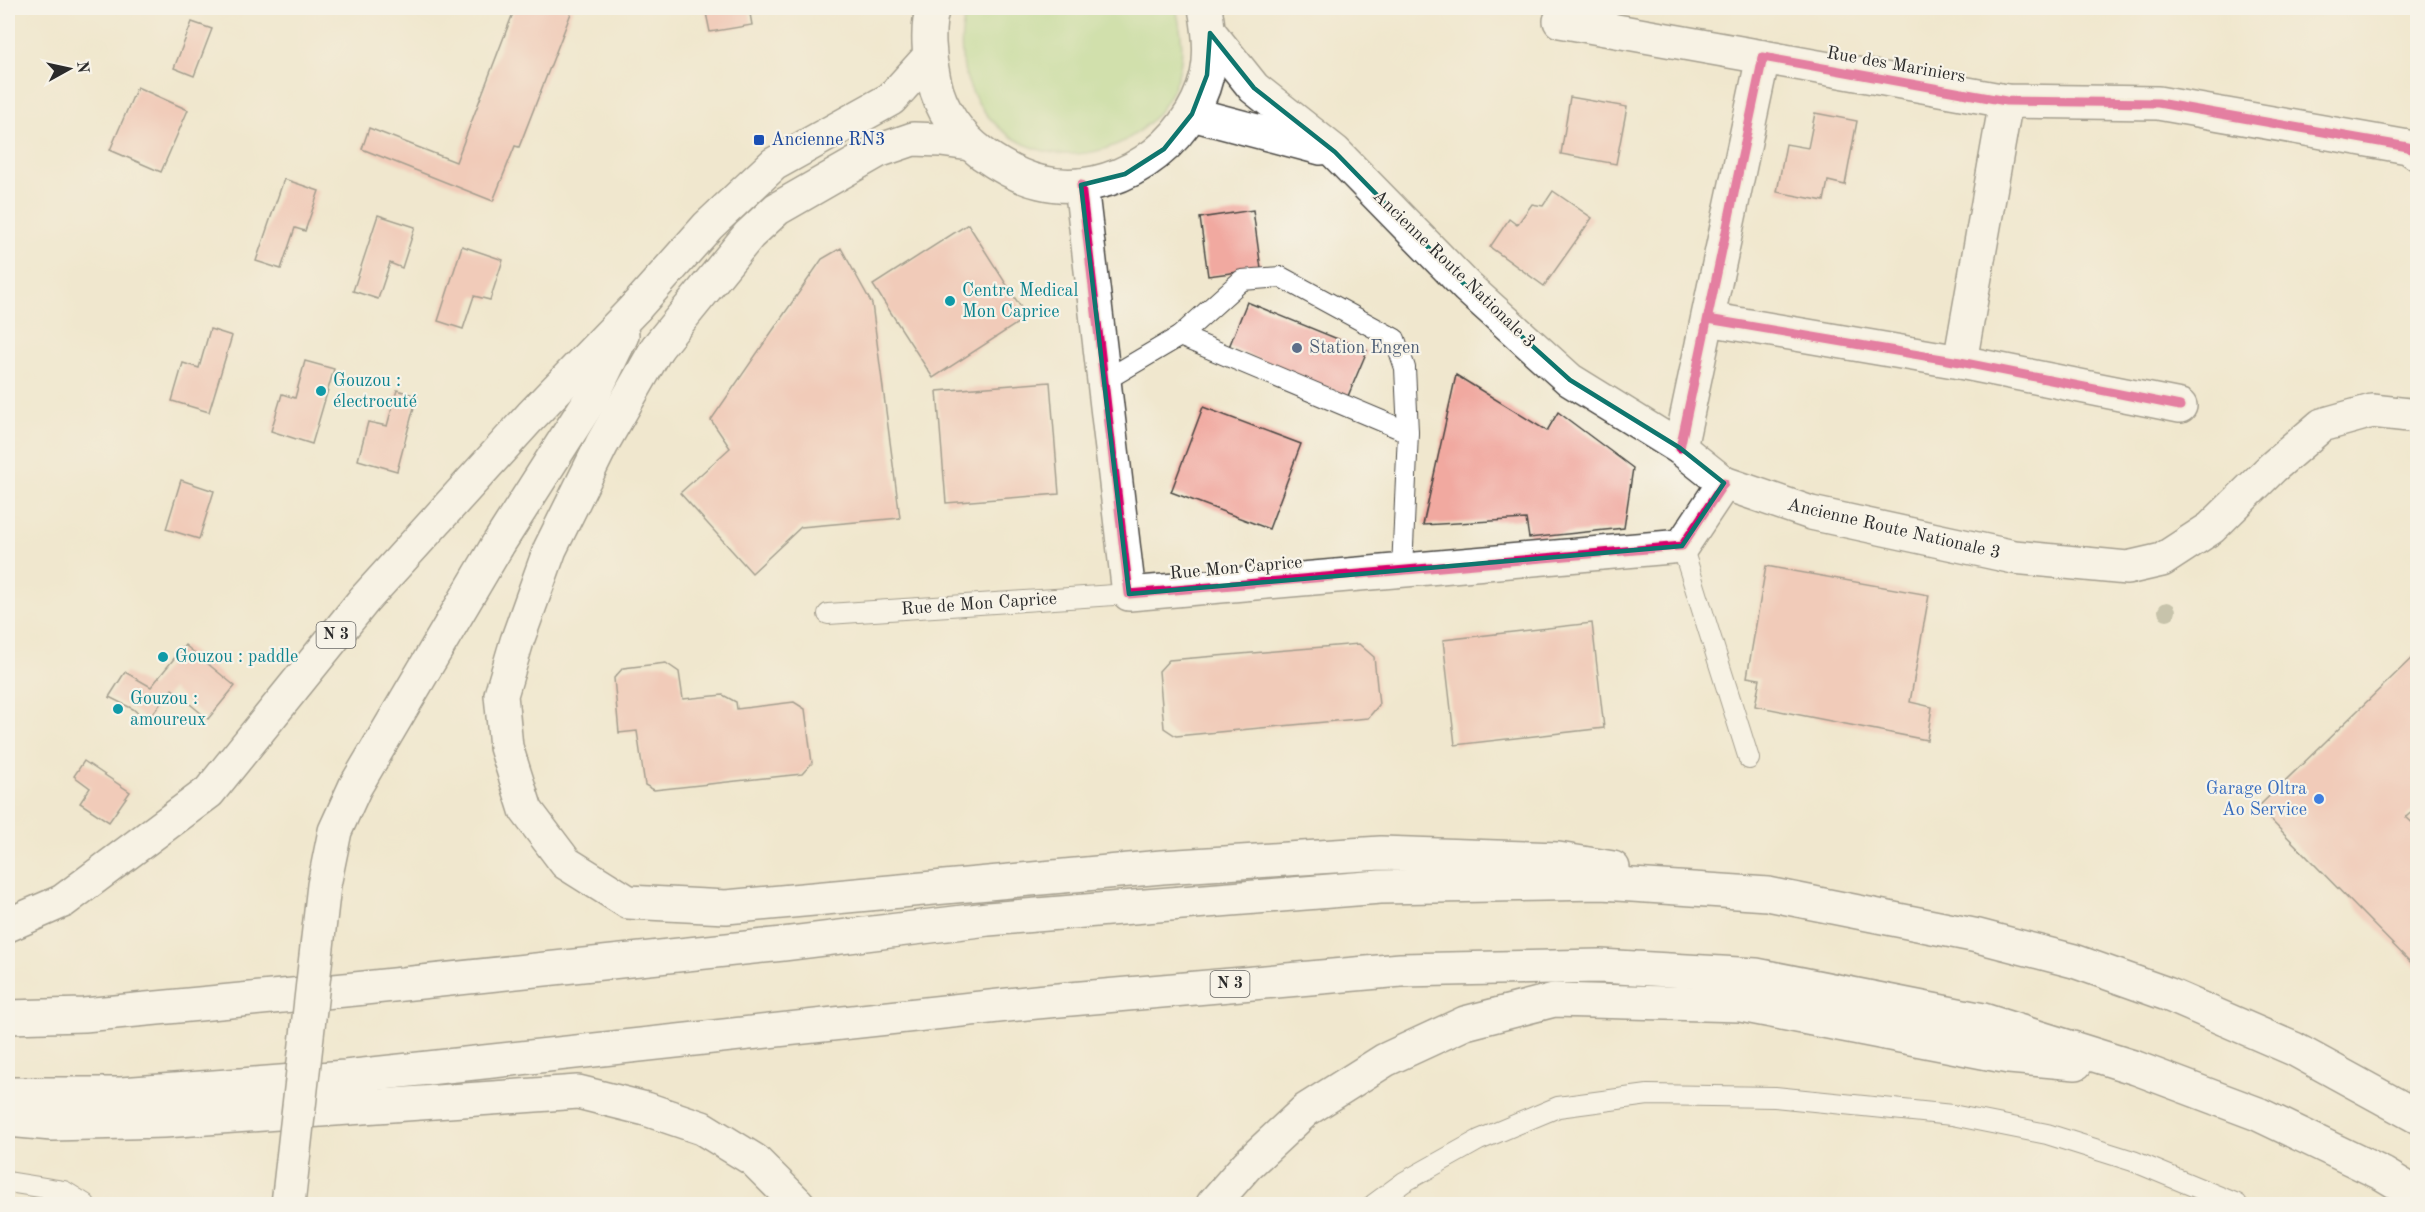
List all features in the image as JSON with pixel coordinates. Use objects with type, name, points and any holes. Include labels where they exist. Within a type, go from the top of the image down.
[{"type":"main road","points":[[933,8],[929,57],[936,89],[949,119],[970,144],[1003,168],[1041,183],[1081,185],[1125,174],[1164,149],[1192,114],[1207,75],[1208,20]]},
{"type":"main road","name":"Ancienne Route Nationale 3","points":[[1208,20],[1254,88],[1335,152],[1467,287],[1570,380],[1680,448],[1724,483],[1811,513],[2014,557],[2127,568],[2162,560],[2211,528],[2273,467],[2322,425],[2372,411],[2418,416]]},
{"type":"main road","name":"Rue des Mariniers","points":[[1560,21],[2006,101],[2158,103],[2408,147],[2418,154]]},
{"type":"main road","name":"N 3","points":[[8,925],[63,901],[209,792],[364,600],[531,416],[636,307],[708,226],[774,164],[891,99],[929,57]]},
{"type":"main road","points":[[1680,448],[1763,57]]},
{"type":"main road","points":[[1960,362],[2006,101]]},
{"type":"main road","points":[[1192,114],[1335,152]]},
{"type":"main road","name":"N 3","points":[[970,144],[913,139],[904,142],[878,151],[777,209],[749,235],[657,348],[602,444],[550,549],[517,641],[501,695],[506,747],[526,810],[566,863],[628,902],[726,907],[1162,867],[1381,853],[1558,859],[1768,894],[1978,936],[2074,961],[2167,994],[2294,1048],[2418,1117]]},
{"type":"main road","points":[[1081,185],[1129,594]]},
{"type":"main road","name":"N 3","points":[[288,1204],[324,885],[335,831],[355,787],[496,546],[592,397],[636,307]]},
{"type":"main road","points":[[1707,320],[1960,362],[2180,406]]},
{"type":"main road","name":"N 3","points":[[592,397],[657,348]]},
{"type":"main road","points":[[1682,546],[1724,483]]},
{"type":"main road","name":"Rue Mon Caprice","points":[[1129,594],[1682,546]]},
{"type":"main road","name":"N 3","points":[[8,1017],[84,1015],[759,947],[988,919],[1380,887],[1602,883],[1768,894]]},
{"type":"main road","name":"N 3","points":[[8,1094],[121,1094],[345,1077],[1036,1002],[1377,972],[1600,966],[1756,975],[1983,1020],[2136,1068],[2258,1114],[2382,1174],[2418,1195]]},
{"type":"main road","name":"N 3","points":[[1213,1204],[1247,1164],[1306,1110],[1385,1060],[1465,1023],[1554,1000],[1741,1005],[2008,1058],[2136,1068]]},
{"type":"main road","points":[[8,1120],[52,1124],[164,1121],[578,1092],[646,1109],[702,1128],[754,1160],[798,1204]]},
{"type":"lane","points":[[1104,381],[1180,336],[1242,280],[1281,277],[1395,339],[1405,368],[1408,432],[1402,570]]},
{"type":"lane","points":[[1180,336],[1408,432]]},
{"type":"lane","points":[[1682,546],[1749,759]]},
{"type":"lane","name":"Rue de Mon Caprice","points":[[828,614],[1129,594]]},
{"type":"lane","points":[[1374,1204],[1404,1182],[1479,1140],[1558,1107],[1648,1095],[1775,1097],[1952,1115],[2046,1134],[2133,1161],[2237,1204]]},
{"type":"lane","points":[[8,1182],[64,1191],[85,1204]]},
{"type":"highlighted area","points":[[1210,33],[1254,88],[1335,152],[1467,287],[1570,380],[1680,448],[1724,483],[1682,546],[1129,594],[1081,185],[1125,174],[1164,149],[1192,114],[1207,75]]},
{"type":"green space","points":[[967,8],[1176,8],[1182,50],[1178,75],[1164,105],[1142,129],[1116,145],[1087,153],[1057,153],[1028,145],[1001,129],[979,104],[973,93],[964,70],[961,45]]},
{"type":"building","points":[[515,8],[573,8],[519,147],[515,146],[493,201],[362,149],[369,128],[456,162]]},
{"type":"building","points":[[705,8],[749,8],[752,25],[710,32]]},
{"type":"building","points":[[192,22],[212,29],[194,76],[174,68]]},
{"type":"building","points":[[137,87],[188,110],[161,172],[110,150]]},
{"type":"building","points":[[1570,97],[1627,107],[1616,164],[1561,154]]},
{"type":"building","points":[[1815,113],[1857,121],[1845,185],[1828,181],[1824,201],[1777,192],[1786,144],[1808,148]]},
{"type":"building","points":[[284,179],[319,191],[305,231],[295,228],[281,269],[256,261]]},
{"type":"building","points":[[1553,191],[1592,218],[1544,286],[1490,247],[1509,219],[1517,225],[1532,204],[1543,206]]},
{"type":"building","points":[[1253,210],[1261,269],[1208,276],[1200,218]]},
{"type":"building","points":[[378,215],[415,227],[402,268],[390,263],[378,299],[353,291]]},
{"type":"building","name":"Centre Medical Mon Caprice","points":[[968,224],[1027,317],[933,378],[873,285]]},
{"type":"building","points":[[462,246],[503,260],[490,300],[474,296],[463,329],[438,321]]},
{"type":"building","points":[[841,248],[872,304],[900,518],[801,527],[752,573],[680,493],[730,448],[711,420],[822,259]]},
{"type":"building","points":[[1247,302],[1367,351],[1348,396],[1229,347]]},
{"type":"building","points":[[210,329],[232,336],[209,412],[172,401],[183,363],[199,368]]},
{"type":"building","points":[[305,361],[334,369],[312,444],[271,431],[282,394],[295,398]]},
{"type":"building","points":[[1456,375],[1547,431],[1558,412],[1633,468],[1624,528],[1529,538],[1526,519],[1423,525]]},
{"type":"building","points":[[1050,382],[1059,494],[946,503],[937,391]]},
{"type":"building","points":[[397,390],[417,396],[397,471],[358,460],[368,422],[387,426]]},
{"type":"building","points":[[1203,407],[1301,444],[1269,529],[1171,492]]},
{"type":"building","points":[[181,480],[214,491],[199,539],[166,529]]},
{"type":"building","points":[[1766,566],[1929,595],[1910,702],[1932,707],[1927,740],[1755,706],[1760,679],[1747,677]]},
{"type":"building","points":[[1592,623],[1604,728],[1455,745],[1443,640]]},
{"type":"building","points":[[1359,644],[1374,657],[1379,705],[1368,718],[1176,736],[1164,728],[1159,671],[1169,660]]},
{"type":"building","points":[[185,645],[235,686],[208,719],[172,689],[147,721],[133,709],[109,697],[125,672],[151,687]]},
{"type":"building","points":[[2418,652],[2418,806],[2406,817],[2418,828],[2418,970],[2258,807]]},
{"type":"building","points":[[666,663],[679,672],[683,699],[723,695],[736,702],[737,709],[794,702],[805,709],[812,763],[802,774],[654,790],[645,785],[637,731],[619,733],[614,678],[623,668]]},
{"type":"building","points":[[84,761],[130,792],[109,822],[80,803],[90,788],[74,776]]},
{"type":"cycle path","points":[[1680,448],[1763,57],[2006,101],[2158,103],[2408,147],[2418,154]]},
{"type":"cycle path","points":[[1081,185],[1129,594],[1682,546],[1724,483]]},
{"type":"cycle path","points":[[1708,319],[1960,362],[2180,406]]},
{"type":"place","name":"Ancienne RN3","points":[[759,140]]},
{"type":"place","name":"Centre Medical Mon Caprice","points":[[950,301]]},
{"type":"place","name":"Station Engen","points":[[1297,348]]},
{"type":"place","name":"Gouzou : électrocuté","points":[[321,391]]},
{"type":"place","name":"Gouzou : paddle","points":[[163,657]]},
{"type":"place","name":"Gouzou : amoureux","points":[[118,709]]},
{"type":"place","name":"Garage Oltra Ao Service","points":[[2319,799]]}]
